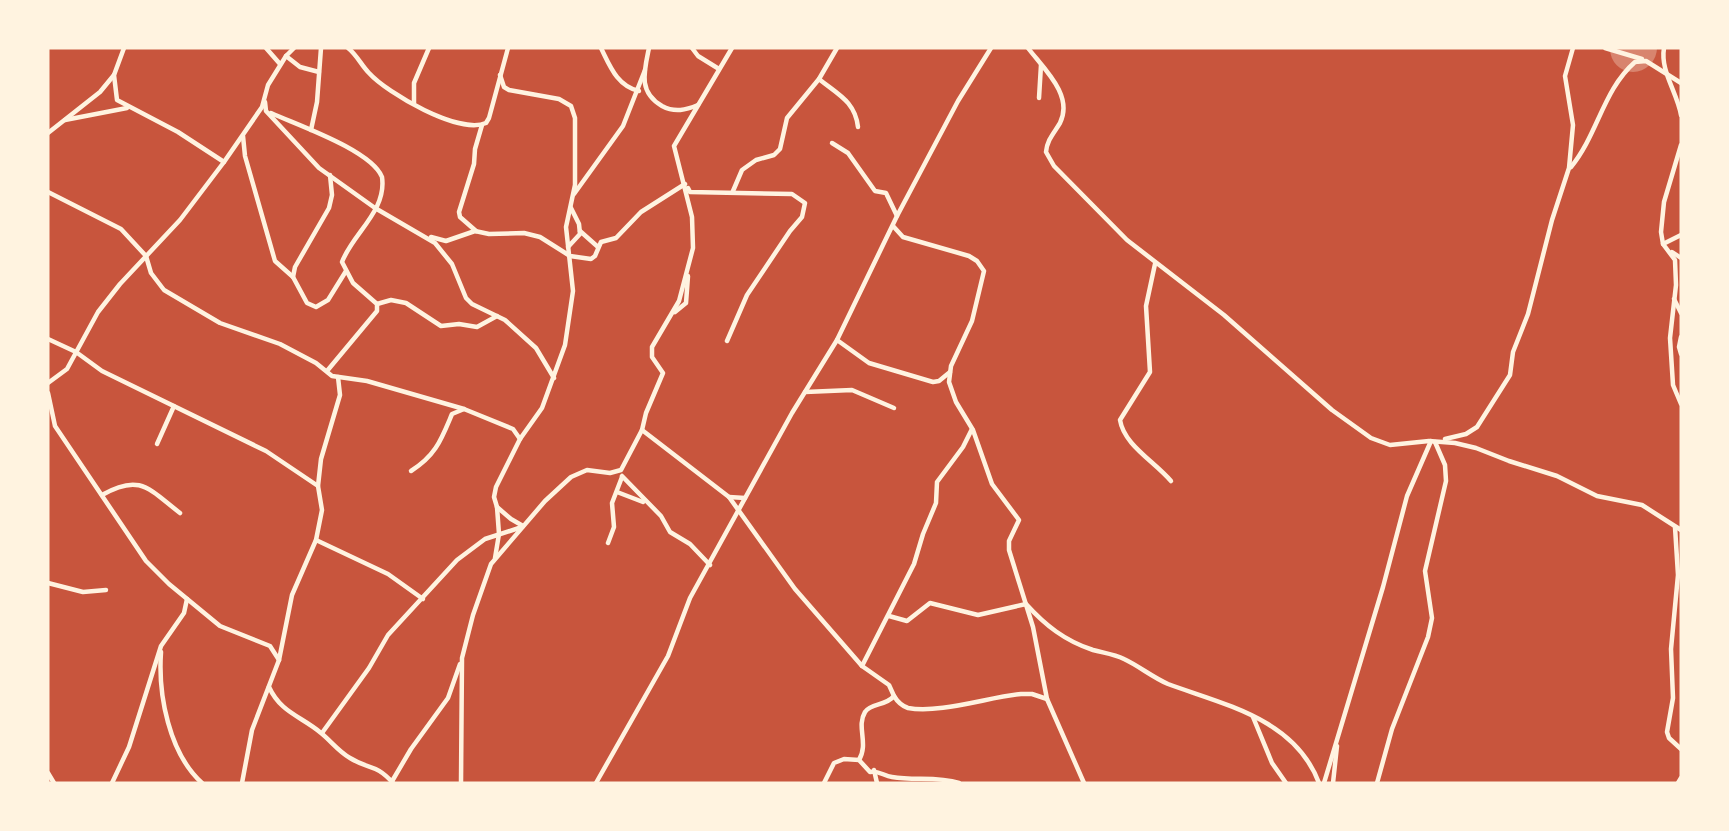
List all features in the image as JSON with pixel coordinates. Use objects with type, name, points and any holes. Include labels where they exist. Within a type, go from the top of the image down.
[{"type":"street","points":[[48,133],[100,92],[114,75],[124,48]]},
{"type":"street","points":[[266,48],[280,64]]},
{"type":"street","points":[[294,48],[280,64],[268,85],[265,99],[266,111],[308,158],[375,208],[425,236],[446,241],[476,231]]},
{"type":"street","points":[[311,130],[321,48]]},
{"type":"street","points":[[348,48],[379,82],[414,103],[448,121],[482,125]]},
{"type":"street","points":[[414,103],[414,83],[429,48]]},
{"type":"street","points":[[508,48],[489,118],[482,125],[475,149],[474,164],[459,212],[460,217],[476,231],[489,234],[535,236],[570,256],[591,259],[602,242],[616,238],[649,206],[686,185]]},
{"type":"street","points":[[601,48],[617,78],[628,87],[639,91]]},
{"type":"street","points":[[572,196],[623,126],[639,91],[649,48]]},
{"type":"street","points":[[692,48],[698,56],[719,69]]},
{"type":"street","points":[[727,341],[753,285],[806,210],[803,201],[792,194],[756,195],[733,192],[702,194],[690,192],[686,185],[674,154],[674,146],[732,48]]},
{"type":"street","points":[[733,192],[742,170],[756,160],[774,155],[780,149],[787,118],[819,79],[837,48]]},
{"type":"street","points":[[596,783],[676,640],[690,598],[805,392],[837,340],[897,216],[958,101],[991,48]]},
{"type":"street","points":[[1028,48],[1059,92],[1064,108],[1060,122],[1047,146],[1048,158],[1112,226],[1155,264],[1224,315],[1332,410],[1363,432],[1390,445],[1433,442],[1457,437],[1477,427],[1510,375],[1513,352],[1528,314],[1552,220],[1569,168],[1573,124],[1565,76],[1573,48]]},
{"type":"street","points":[[1605,48],[1646,60],[1681,83]]},
{"type":"street","points":[[1664,48],[1665,71],[1674,90],[1681,115]]},
{"type":"street","points":[[286,56],[300,67],[319,72]]},
{"type":"street","points":[[1569,168],[1588,143],[1599,114],[1617,82],[1635,62],[1646,60]]},
{"type":"street","points":[[1039,98],[1041,64]]},
{"type":"street","points":[[645,70],[645,87],[652,100],[668,109],[679,111],[698,105]]},
{"type":"street","points":[[114,75],[114,95],[127,108],[178,132],[224,162]]},
{"type":"street","points":[[269,687],[276,701],[285,711],[321,733],[349,757],[384,772],[392,782],[398,769],[448,698],[462,658],[473,615],[495,558],[499,534],[497,507],[494,500],[496,487],[520,439],[542,408],[554,378],[565,345],[573,291],[566,226],[572,196],[575,118],[571,106],[559,99],[509,90],[504,87],[500,75]]},
{"type":"street","points":[[819,79],[848,100],[858,127]]},
{"type":"street","points":[[48,383],[68,369],[98,312],[180,220],[243,136],[265,99]]},
{"type":"street","points":[[64,120],[127,108]]},
{"type":"street","points":[[266,111],[347,147],[381,172],[383,182],[375,208],[343,258],[342,264],[363,293],[377,304]]},
{"type":"street","points":[[243,136],[245,156],[276,263],[293,277],[307,303],[320,307],[328,300],[346,271]]},
{"type":"street","points":[[832,143],[848,153],[875,191],[886,193],[897,216]]},
{"type":"street","points":[[1681,145],[1664,202],[1661,232],[1664,244],[1681,258]]},
{"type":"street","points":[[293,277],[295,267],[332,201],[330,175]]},
{"type":"street","points":[[495,558],[564,482],[587,470],[614,472],[621,470],[626,462],[642,430],[646,413],[663,376],[652,357],[652,346],[673,313],[688,271],[693,248],[686,185]]},
{"type":"street","points":[[48,192],[121,229],[146,256],[156,281],[175,299],[220,323],[280,344],[338,377],[367,381],[464,409],[513,429],[528,428]]},
{"type":"street","points":[[570,206],[580,231],[598,247]]},
{"type":"street","points":[[893,225],[903,237],[969,256],[977,261],[984,271],[972,321],[950,372],[949,382],[953,396],[972,429],[992,484],[1019,520],[1009,541],[1009,550],[1026,604],[1047,699],[1084,783]]},
{"type":"street","points":[[568,247],[580,231]]},
{"type":"street","points":[[425,236],[452,264],[466,298],[472,304],[497,316],[536,348],[554,378]]},
{"type":"street","points":[[1664,244],[1680,238]]},
{"type":"street","points":[[1670,250],[1676,267],[1670,338],[1673,385],[1681,404]]},
{"type":"street","points":[[1155,264],[1152,268],[1146,306],[1150,372],[1120,420],[1131,445],[1145,454],[1171,481]]},
{"type":"street","points":[[1674,298],[1681,313]]},
{"type":"street","points":[[377,304],[391,300],[405,303],[441,326],[459,324],[477,327],[497,316]]},
{"type":"street","points":[[327,371],[363,326],[374,318],[377,304]]},
{"type":"street","points":[[1681,338],[1678,347],[1681,354]]},
{"type":"street","points":[[48,339],[76,352],[102,371],[266,451],[318,486]]},
{"type":"street","points":[[837,340],[869,363],[933,382],[939,381],[950,372]]},
{"type":"street","points":[[242,783],[252,730],[279,660],[292,595],[316,540],[322,510],[318,486],[321,459],[340,395],[338,377]]},
{"type":"street","points":[[805,392],[852,390],[894,408]]},
{"type":"street","points":[[48,393],[55,426],[146,561],[224,629],[270,646],[279,660]]},
{"type":"street","points":[[157,444],[174,406]]},
{"type":"street","points":[[411,471],[427,460],[435,450],[452,414],[464,409]]},
{"type":"street","points":[[513,429],[520,439]]},
{"type":"street","points":[[862,666],[914,564],[936,503],[937,482],[963,447],[972,429]]},
{"type":"street","points":[[642,430],[740,509],[795,589],[862,666],[889,685],[894,696],[904,706],[913,708],[947,706],[1022,694],[1032,694],[1047,699]]},
{"type":"street","points":[[1433,442],[1476,448],[1557,476],[1597,496],[1640,504],[1681,530]]},
{"type":"street","points":[[1324,783],[1407,496],[1433,442]]},
{"type":"street","points":[[1377,783],[1392,729],[1428,637],[1432,618],[1425,571],[1446,481],[1445,465],[1433,442]]},
{"type":"street","points":[[608,543],[614,527],[611,509],[626,462]]},
{"type":"street","points":[[622,476],[661,516],[670,532],[690,544],[710,565]]},
{"type":"street","points":[[102,495],[120,484],[134,484],[156,494],[180,513]]},
{"type":"street","points":[[617,492],[646,503]]},
{"type":"street","points":[[729,498],[745,498]]},
{"type":"street","points":[[497,507],[523,526]]},
{"type":"street","points":[[321,733],[369,668],[388,636],[458,560],[485,539],[523,526]]},
{"type":"street","points":[[1675,527],[1678,575],[1671,649],[1672,698],[1667,732],[1669,738],[1681,749]]},
{"type":"street","points":[[316,540],[388,574],[423,599]]},
{"type":"street","points":[[48,583],[83,592],[106,590]]},
{"type":"street","points":[[112,783],[129,747],[161,646],[184,613],[187,599]]},
{"type":"street","points":[[889,616],[907,621],[930,603],[978,615],[1026,604]]},
{"type":"street","points":[[1026,604],[1050,628],[1063,636],[1125,660],[1166,683],[1209,696],[1253,717],[1267,721],[1287,737],[1306,758],[1319,783]]},
{"type":"street","points":[[161,646],[162,690],[167,715],[185,761],[202,783]]},
{"type":"street","points":[[461,783],[462,658]]},
{"type":"street","points":[[860,760],[865,745],[861,724],[863,715],[867,709],[888,702],[894,696]]},
{"type":"street","points":[[1253,717],[1272,764],[1286,783]]},
{"type":"street","points":[[1333,783],[1338,740]]},
{"type":"street","points":[[824,783],[834,763],[844,759],[860,760],[870,772],[874,770],[891,777],[959,783]]},
{"type":"street","points":[[384,772],[398,769]]},
{"type":"street","points":[[874,770],[877,783]]},
{"type":"street","points":[[48,773],[54,783]]},
{"type":"street","points":[[884,783],[891,777]]},
{"type":"street","points":[[1678,783],[1681,778]]}]
